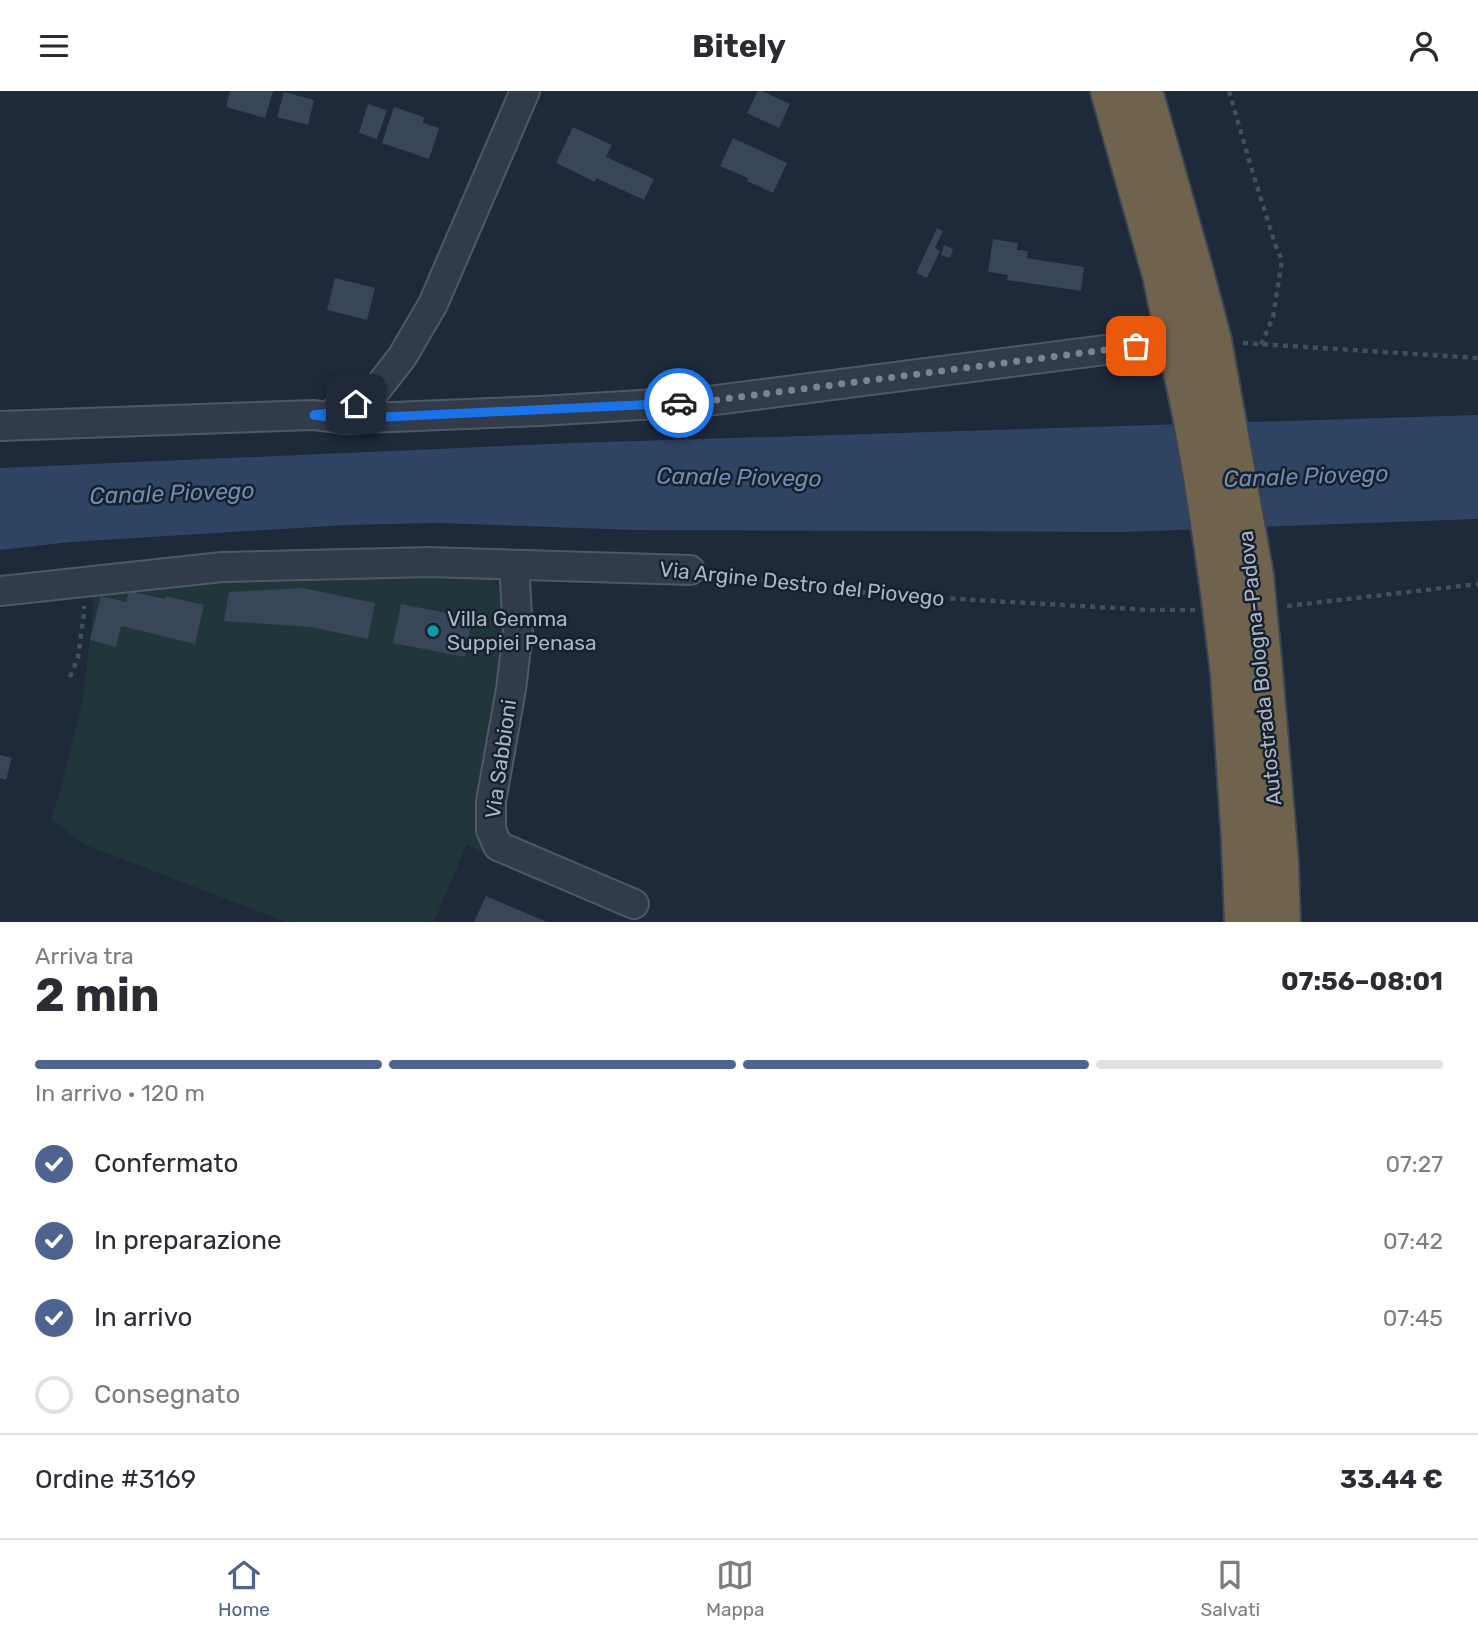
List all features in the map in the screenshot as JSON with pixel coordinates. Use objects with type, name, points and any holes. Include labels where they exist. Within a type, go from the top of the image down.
[{"type":"highway","name":"Autostrada Bologna-Padova","points":[[1110,91],[1178,273]]},
{"type":"highway","name":"Autostrada Bologna-Padova","points":[[1143,91],[1178,273],[1191,411],[1222,605],[1247,678],[1279,862],[1281,922]]},
{"type":"highway","name":"Autostrada Bologna-Padova","points":[[1244,922],[1241,842],[1247,678]]},
{"type":"street","points":[[0,426],[314,415],[342,411],[370,398],[402,357],[433,304],[525,91]]},
{"type":"street","points":[[314,415],[343,419],[708,401],[1136,346]]},
{"type":"street","name":"Via Argine Destro del Piovego","points":[[0,591],[222,566],[430,562],[690,570]]},
{"type":"street","name":"Via Sabbioni","points":[[514,565],[518,632],[491,802],[491,830],[498,846],[634,904]]},
{"type":"path","points":[[1229,91],[1252,172],[1282,260],[1273,317],[1261,345]]},
{"type":"path","points":[[1237,343],[1478,358]]},
{"type":"path","name":"Via Argine Destro del Piovego","points":[[690,570],[831,590],[1150,610],[1201,610]]},
{"type":"path","points":[[70,677],[78,657],[85,613],[83,582]]},
{"type":"path","points":[[1277,608],[1478,584]]},
{"type":"green space","points":[[488,576],[505,592],[501,691],[480,800],[484,855],[467,844],[434,922],[286,922],[83,844],[51,819],[82,703],[94,606],[90,589],[237,578]]},
{"type":"water","name":"Canale Piovego","points":[[1478,415],[1478,519],[1123,532],[633,530],[437,523],[347,525],[71,542],[0,550],[0,468],[572,443]]},
{"type":"building","points":[[230,91],[273,91],[265,118],[226,107]]},
{"type":"building","points":[[758,91],[790,104],[779,128],[747,113]]},
{"type":"building","points":[[284,92],[314,100],[308,125],[277,117]]},
{"type":"building","points":[[368,104],[387,110],[377,139],[359,133]]},
{"type":"building","points":[[394,107],[424,117],[423,123],[439,128],[429,159],[382,143]]},
{"type":"building","points":[[573,127],[612,145],[606,157],[654,179],[644,200],[596,178],[595,182],[556,163]]},
{"type":"building","points":[[733,138],[787,163],[773,193],[720,166]]},
{"type":"building","points":[[937,228],[943,231],[935,248],[940,251],[927,278],[916,273]]},
{"type":"building","points":[[993,239],[1018,243],[1017,250],[1028,251],[1027,258],[1084,267],[1081,291],[1007,280],[1008,275],[988,272]]},
{"type":"building","points":[[944,245],[953,249],[950,258],[941,255]]},
{"type":"building","points":[[335,278],[375,288],[367,320],[327,310]]},
{"type":"building","points":[[303,588],[375,603],[368,639],[311,627],[224,621],[229,592]]},
{"type":"building","points":[[129,591],[204,605],[195,644],[121,626],[116,647],[90,640],[101,596],[126,602]]},
{"type":"building","name":"Villa Gemma Suppiei Penasa","points":[[401,604],[472,618],[465,657],[393,643]]},
{"type":"building","points":[[0,755],[12,758],[6,780],[0,778]]},
{"type":"building","points":[[486,896],[547,922],[474,922]]},
{"type":"way so far","points":[[679,403],[1136,346]]},
{"type":"place","name":"Villa Gemma Suppiei Penasa","points":[[433,631]]},
{"type":"route","points":[[356,404],[342,411],[314,415],[343,419],[679,403]]}]
